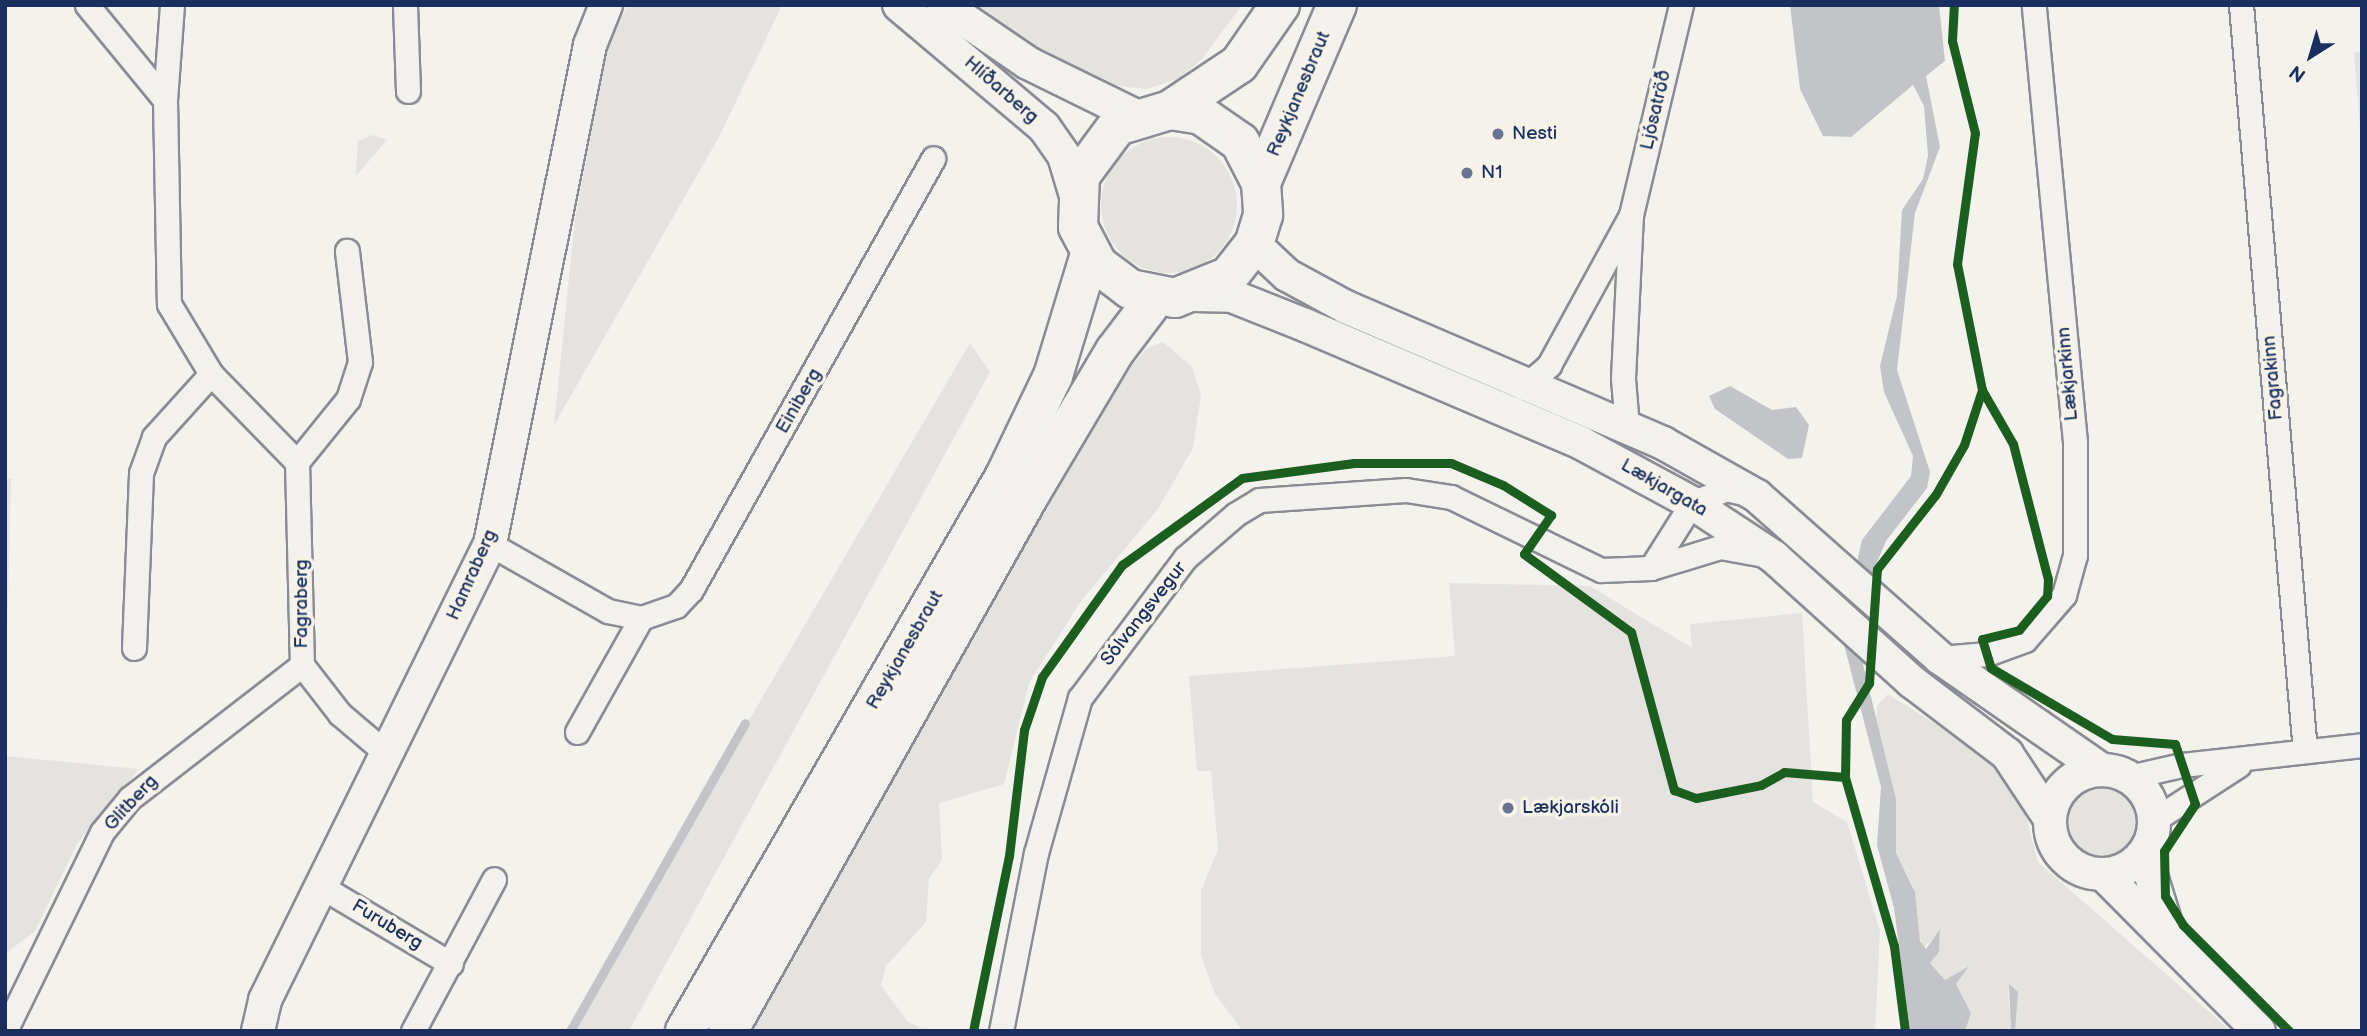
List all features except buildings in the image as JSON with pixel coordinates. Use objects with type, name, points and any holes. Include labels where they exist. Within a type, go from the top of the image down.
[{"type":"highway","points":[[1153,113],[1201,115],[1228,131],[1249,155],[1261,183],[1263,215],[1254,244],[1229,276],[1174,296],[1118,283],[1090,254],[1078,227],[1076,196],[1088,156],[1153,113],[1239,64],[1280,5]]},
{"type":"highway","name":"Reykjanesbraut","points":[[1261,183],[1336,5]]},
{"type":"highway","name":"Reykjanesbraut","points":[[685,1031],[1005,476],[1053,376],[1090,254]]},
{"type":"highway","name":"Reykjanesbraut","points":[[728,1031],[1030,494],[1115,351],[1174,296]]},
{"type":"main road","name":"Hlíðarberg","points":[[898,5],[1044,127],[1064,156],[1076,196]]},
{"type":"main road","name":"Hlíðarberg","points":[[943,5],[1028,62],[1153,113]]},
{"type":"main road","name":"Hamraberg","points":[[258,1031],[265,1000],[490,544],[600,9]]},
{"type":"main road","name":"Lækjargata","points":[[1254,244],[1303,285],[1523,388],[1627,427],[1757,496],[1801,531],[1929,649],[2115,774]]},
{"type":"main road","name":"Lækjargata","points":[[1174,296],[1232,296],[1305,325],[1581,443],[1692,503],[1784,566],[1911,681],[2007,754],[2050,818]]},
{"type":"main road","points":[[2144,853],[2119,872],[2086,872],[2059,851],[2050,818],[2061,790],[2115,774],[2142,788],[2154,820],[2144,853],[2170,938]]},
{"type":"main road","points":[[2103,874],[2170,938],[2259,1031]]},
{"type":"street","points":[[87,5],[165,100]]},
{"type":"street","points":[[172,5],[165,100],[169,304],[211,374],[297,462],[348,399],[360,362],[347,251]]},
{"type":"street","points":[[405,5],[408,91]]},
{"type":"street","name":"Ljósatröð","points":[[1627,427],[1623,378],[1631,215],[1681,5]]},
{"type":"street","name":"Lækjarkinn","points":[[1929,649],[1987,654],[2025,640],[2064,595],[2075,555],[2075,442],[2034,5]]},
{"type":"street","name":"Fagrakinn","points":[[2241,5],[2305,751]]},
{"type":"street","name":"Einiberg","points":[[641,618],[677,606],[691,590],[933,158]]},
{"type":"street","name":"Ljósatröð","points":[[1523,388],[1549,365],[1631,215]]},
{"type":"street","points":[[134,648],[141,473],[154,437],[211,374]]},
{"type":"street","name":"Fagraberg","points":[[297,462],[302,665],[340,714],[386,753]]},
{"type":"street","name":"Sólvangsvegur","points":[[1001,1031],[1036,853],[1080,698],[1185,558],[1236,514],[1259,500],[1406,489],[1451,497],[1601,570],[1651,568],[1720,547],[1784,566]]},
{"type":"street","points":[[1651,568],[1692,503],[1726,489],[1757,496]]},
{"type":"street","points":[[490,544],[608,611],[641,618],[577,732]]},
{"type":"street","name":"Glitberg","points":[[5,1031],[102,832],[130,798],[302,665]]},
{"type":"street","points":[[2115,774],[2182,765],[2245,762],[2305,751],[2362,745]]},
{"type":"street","points":[[2154,820],[2245,762]]},
{"type":"street","points":[[413,1031],[494,879]]},
{"type":"street","name":"Furuberg","points":[[322,887],[451,964]]},
{"type":"shaded area","points":[[629,5],[782,5],[719,137],[554,425],[575,219],[610,36]]},
{"type":"shaded area","points":[[964,5],[1242,5],[1202,59],[1179,78],[1147,89],[1108,85],[1046,60]]},
{"type":"shaded area","points":[[1790,5],[1939,5],[1945,61],[1926,76],[1940,147],[1915,213],[1897,370],[1930,472],[1927,488],[1886,541],[1875,567],[1863,664],[1896,799],[1896,853],[1915,892],[1920,941],[1926,949],[1940,929],[1939,952],[1930,963],[1945,980],[1969,966],[1956,984],[1971,1013],[1965,1031],[1910,1031],[1894,908],[1877,845],[1881,787],[1841,633],[1862,540],[1911,476],[1913,456],[1884,392],[1880,366],[1897,296],[1902,210],[1923,179],[1928,156],[1924,106],[1913,85],[1851,137],[1823,136],[1800,89]]},
{"type":"shaded area","points":[[2354,52],[2362,52],[2362,152]]},
{"type":"shaded area","points":[[373,135],[387,140],[356,176],[358,141]]},
{"type":"shaded area","points":[[1169,137],[1195,142],[1217,157],[1232,179],[1237,205],[1232,231],[1217,253],[1195,268],[1169,273],[1143,268],[1121,253],[1106,231],[1101,205],[1106,179],[1121,157],[1143,142]]},
{"type":"shaded area","points":[[1163,342],[1192,367],[1201,395],[1193,448],[1158,509],[1081,601],[1029,683],[1004,784],[939,803],[942,860],[929,879],[926,922],[886,966],[881,985],[907,1021],[926,1031],[742,1031],[1127,371],[1147,348]]},
{"type":"shaded area","points":[[970,343],[990,372],[629,1031],[567,1031]]},
{"type":"shaded area","points":[[1730,386],[1772,410],[1796,407],[1809,425],[1802,458],[1788,459],[1715,409],[1709,396]]},
{"type":"shaded area","points":[[5,479],[11,479],[5,721]]},
{"type":"shaded area","name":"Lækjarskóli","points":[[1449,583],[1590,586],[1692,648],[1690,624],[1802,613],[1813,802],[1847,822],[1880,931],[1875,1031],[1243,1031],[1215,994],[1201,956],[1201,891],[1218,849],[1211,771],[1197,771],[1189,676],[1455,656]]},
{"type":"shaded area","points":[[1888,694],[1998,763],[2024,809],[2038,862],[2231,1031],[2015,1031],[2015,996],[2008,989],[2011,1031],[1965,1031],[1971,1013],[1956,984],[1968,966],[1945,980],[1930,963],[1939,952],[1940,932],[1923,948],[1913,916],[1914,888],[1896,853],[1896,799],[1877,720],[1877,706]]},
{"type":"shaded area","points":[[5,756],[139,769],[77,844],[35,931],[5,954]]},
{"type":"shaded area","points":[[2102,785],[2116,788],[2128,796],[2136,808],[2139,822],[2136,836],[2128,848],[2116,856],[2102,859],[2088,856],[2076,848],[2068,836],[2065,822],[2068,808],[2076,796],[2088,788]]},
{"type":"shaded area","points":[[2009,984],[2018,992],[2015,1031],[2011,1031]]},
{"type":"waterway","points":[[570,1031],[745,723]]},
{"type":"cycle path","points":[[1905,1031],[1894,946],[1845,777],[1846,720],[1869,683],[1877,569],[1936,494],[1964,445],[1982,390],[1957,264],[1975,133],[1952,41],[1954,5]]},
{"type":"cycle path","points":[[1982,390],[2013,444],[2048,579],[2047,596],[2019,630],[1982,639],[1991,668],[2112,739],[2175,744],[2195,804],[2164,851],[2165,896],[2183,925],[2289,1031]]},
{"type":"cycle path","points":[[973,1031],[1009,856],[1024,730],[1042,677],[1122,565],[1242,478],[1354,463],[1451,463],[1503,485],[1551,515],[1524,554],[1631,632],[1674,790],[1696,798],[1761,785],[1784,772],[1845,777]]},
{"type":"place","name":"Nesti","points":[[1498,134]]},
{"type":"place","name":"N1","points":[[1467,173]]},
{"type":"place","name":"Lækjarskóli","points":[[1508,808]]}]
